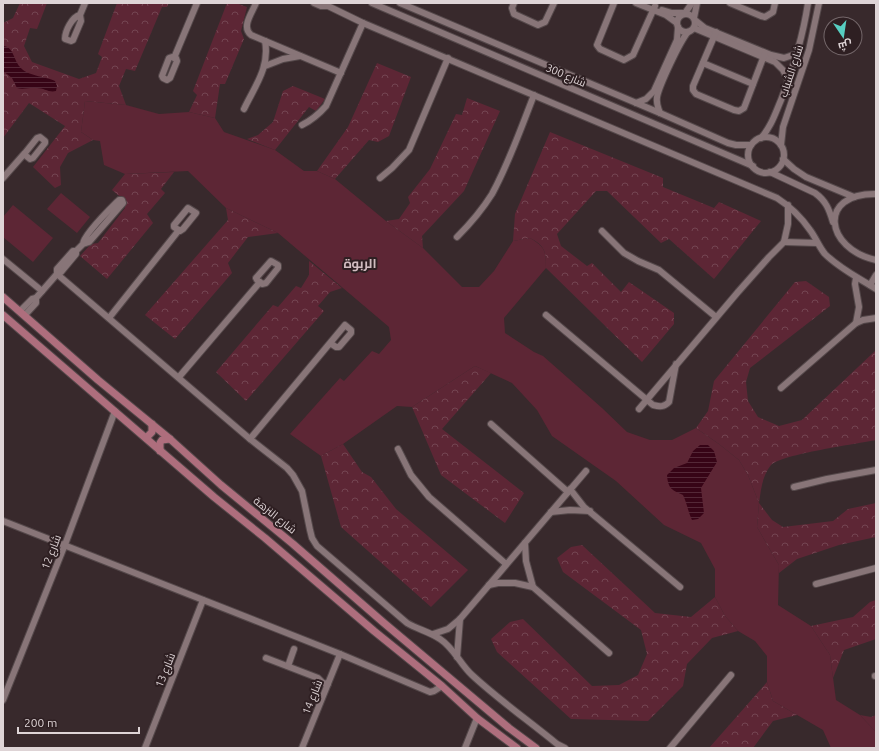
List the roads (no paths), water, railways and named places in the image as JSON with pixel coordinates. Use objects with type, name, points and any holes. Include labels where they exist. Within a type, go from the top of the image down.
[{"type":"main road","name":"شارع النزهة","points":[[3,297],[98,380],[170,438],[220,485],[282,535],[509,728],[536,748]]},
{"type":"main road","points":[[3,315],[214,497],[266,538],[442,686],[477,718],[517,748]]},
{"type":"main road","points":[[146,438],[152,432],[152,424]]},
{"type":"main road","points":[[160,451],[160,443],[162,440],[170,438]]},
{"type":"main road","points":[[416,665],[422,663],[424,656]]},
{"type":"main road","points":[[431,677],[434,670],[439,668]]},
{"type":"street","points":[[80,15],[85,3]]},
{"type":"street","points":[[174,58],[197,3]]},
{"type":"street","points":[[256,3],[246,27],[248,32],[265,41],[341,73]]},
{"type":"street","points":[[314,3],[321,6],[331,5],[364,23],[766,193],[788,205],[804,222],[820,248],[829,258],[856,278],[876,289]]},
{"type":"street","name":"شارع 300","points":[[372,3],[383,5],[572,89],[737,152],[751,145]]},
{"type":"street","name":"شارع 300","points":[[400,3],[636,102],[728,143],[753,166]]},
{"type":"street","points":[[514,3],[512,8],[514,14],[538,24],[545,22],[554,3]]},
{"type":"street","points":[[614,3],[597,45],[600,49],[621,59],[627,59],[632,55],[654,8]]},
{"type":"street","points":[[636,3],[668,12],[689,14],[705,28],[715,34]]},
{"type":"street","points":[[646,3],[669,17],[683,31],[688,32]]},
{"type":"street","points":[[636,102],[650,97],[654,91],[676,40],[679,17],[692,3]]},
{"type":"street","points":[[660,113],[657,100],[659,92],[681,42],[688,32],[694,28],[697,3]]},
{"type":"street","points":[[730,3],[765,17],[773,12],[775,3]]},
{"type":"street","name":"شارع الشباب","points":[[761,138],[772,124],[788,80],[796,54],[808,3]]},
{"type":"street","name":"شارع الشباب","points":[[781,145],[785,123],[809,50],[819,3]]},
{"type":"street","points":[[302,125],[316,117],[326,106],[364,23]]},
{"type":"street","points":[[694,28],[715,34],[764,55],[779,66],[788,80]]},
{"type":"street","points":[[715,34],[693,86],[694,92],[734,110],[739,111],[744,108],[764,55]]},
{"type":"street","points":[[244,109],[265,66],[267,53],[265,41]]},
{"type":"street","points":[[764,55],[784,58],[796,54]]},
{"type":"street","points":[[265,66],[283,59],[301,56]]},
{"type":"street","points":[[380,178],[409,150],[448,58]]},
{"type":"street","points":[[703,63],[753,84]]},
{"type":"street","points":[[554,81],[558,80],[559,76],[555,69]]},
{"type":"street","points":[[571,76],[568,77],[567,80],[572,89]]},
{"type":"street","points":[[457,237],[481,210],[500,178],[534,95]]},
{"type":"street","points":[[650,97],[653,100],[657,100]]},
{"type":"street","points":[[772,124],[776,128],[785,123]]},
{"type":"street","points":[[770,172],[779,167],[783,159],[784,152],[781,145],[774,139],[765,137],[751,145],[749,158],[753,166],[759,171],[770,172],[815,193],[821,198],[830,211],[834,227],[839,238],[849,248],[863,256],[876,260]]},
{"type":"street","points":[[3,178],[24,154]]},
{"type":"street","points":[[783,159],[806,177],[854,197]]},
{"type":"street","points":[[834,227],[835,216],[843,203],[854,197],[876,194]]},
{"type":"street","points":[[639,409],[768,257],[784,242],[788,224],[788,205]]},
{"type":"street","points":[[23,313],[36,303],[36,298],[57,274],[57,269],[72,251],[76,251],[83,244],[85,238],[104,219]]},
{"type":"street","points":[[109,318],[179,230]]},
{"type":"street","points":[[602,231],[624,253],[659,270],[716,317]]},
{"type":"street","points":[[784,242],[817,243]]},
{"type":"street","points":[[3,259],[42,291]]},
{"type":"street","points":[[57,274],[250,439],[287,468],[293,475],[302,491],[312,538],[317,546],[407,623],[433,634],[447,644],[471,674],[557,744],[565,748]]},
{"type":"street","points":[[870,285],[876,275]]},
{"type":"street","points":[[856,278],[859,307],[856,323]]},
{"type":"street","points":[[179,377],[260,282]]},
{"type":"street","points":[[546,315],[653,405],[659,407],[665,406],[669,402],[677,363]]},
{"type":"street","points":[[781,388],[856,323],[863,320],[876,318]]},
{"type":"street","points":[[250,439],[330,343]]},
{"type":"street","name":"شارع 12","points":[[3,700],[65,544],[115,411]]},
{"type":"street","points":[[491,424],[569,490],[590,511],[680,587]]},
{"type":"street","points":[[398,449],[411,475],[429,497],[506,564]]},
{"type":"street","points":[[794,487],[876,470]]},
{"type":"street","points":[[433,634],[448,629],[460,619],[586,471]]},
{"type":"street","points":[[551,512],[570,510],[590,511]]},
{"type":"street","points":[[3,521],[65,544],[340,654],[430,692],[442,686]]},
{"type":"street","points":[[524,543],[527,570],[533,587],[609,653]]},
{"type":"street","points":[[816,584],[876,568]]},
{"type":"street","points":[[489,585],[511,583],[533,587]]},
{"type":"street","name":"شارع 13","points":[[145,748],[203,600]]},
{"type":"street","points":[[457,656],[460,619]]},
{"type":"street","points":[[288,666],[294,649]]},
{"type":"street","name":"شارع 14","points":[[302,748],[340,654]]},
{"type":"street","points":[[266,658],[318,678],[325,678],[329,681]]},
{"type":"street","points":[[669,748],[732,675]]},
{"type":"street","points":[[465,748],[477,718]]},
{"type":"district","name":"الربوة","points":[[360,263]]}]
